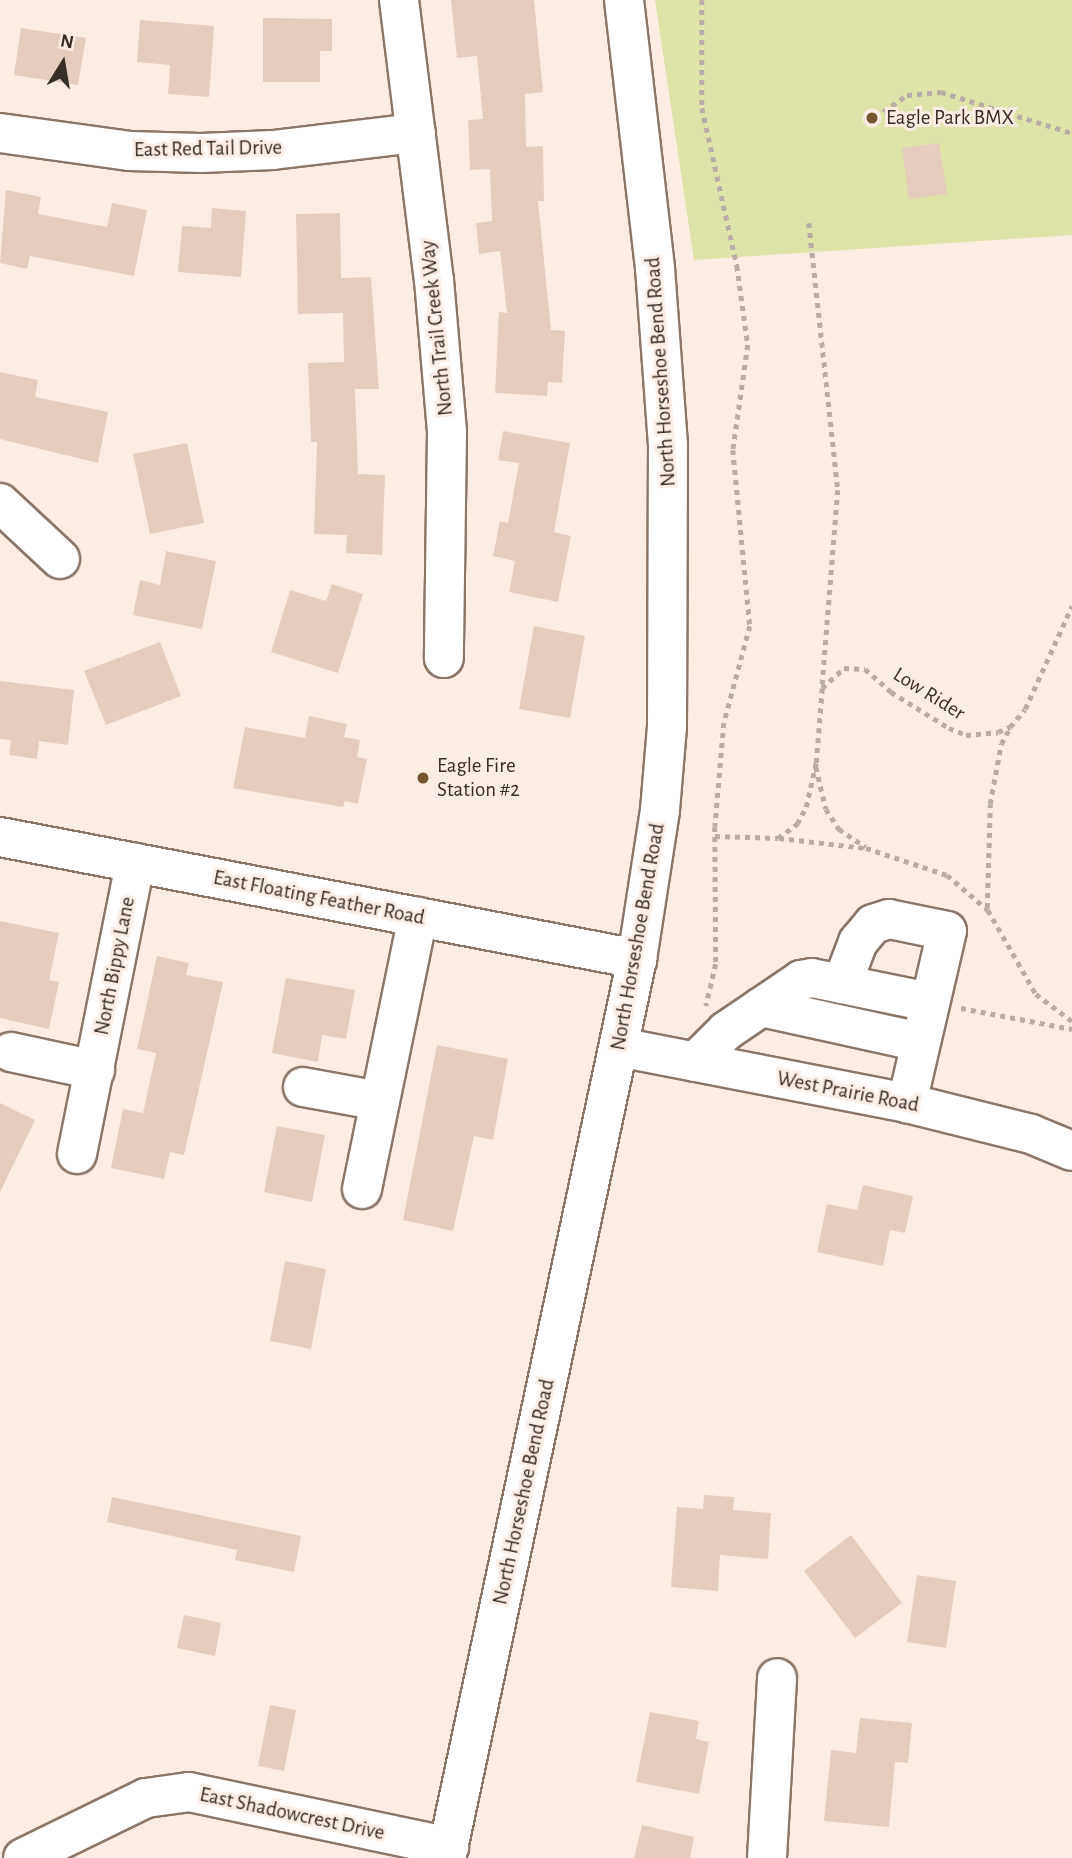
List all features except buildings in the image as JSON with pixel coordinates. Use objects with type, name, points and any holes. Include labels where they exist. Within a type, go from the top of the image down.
[{"type":"street","name":"North Trail Creek Way","points":[[399,0],[416,133],[447,432],[444,658]]},
{"type":"street","name":"North Horseshoe Bend Road","points":[[448,1853],[638,959],[660,810],[670,567],[668,445],[655,268],[624,0]]},
{"type":"street","name":"East Red Tail Drive","points":[[0,132],[129,151],[201,153],[273,150],[416,133]]},
{"type":"street","points":[[0,503],[60,559]]},
{"type":"street","name":"East Floating Feather Road","points":[[0,837],[638,959]]},
{"type":"street","name":"North Bippy Lane","points":[[77,1154],[135,863]]},
{"type":"street","points":[[362,1189],[418,917]]},
{"type":"street","points":[[842,984],[858,942],[873,924],[889,919],[947,931],[907,1103]]},
{"type":"street","points":[[695,1062],[726,1031],[801,980],[842,984],[929,1002]]},
{"type":"street","points":[[761,1007],[920,1042]]},
{"type":"street","name":"West Prairie Road","points":[[619,1047],[907,1103],[1031,1134],[1072,1151]]},
{"type":"street","points":[[11,1052],[94,1070]]},
{"type":"street","points":[[303,1087],[380,1101]]},
{"type":"street","points":[[766,1858],[777,1678]]},
{"type":"street","name":"East Shadowcrest Drive","points":[[23,1858],[67,1849],[146,1798],[189,1792],[448,1853]]},
{"type":"path","points":[[702,0],[702,107],[737,266],[748,345],[733,450],[750,626],[724,723],[715,836],[716,964],[704,1017]]},
{"type":"path","points":[[867,123],[907,94],[942,92],[1072,133]]},
{"type":"path","points":[[715,836],[778,838],[788,831],[806,807],[816,762],[838,490],[809,223]]},
{"type":"path","points":[[988,910],[990,804],[1001,744],[1024,709],[1072,606]]},
{"type":"path","name":"Low Rider","points":[[822,688],[844,668],[865,669],[891,692],[966,735],[982,736],[1010,727]]},
{"type":"path","points":[[816,762],[826,809],[839,829],[866,848]]},
{"type":"path","points":[[929,1002],[1072,1029]]},
{"type":"green space","name":"Eagle Park BMX","points":[[655,0],[1072,0],[1072,235],[694,260]]},
{"type":"place","name":"Eagle Park BMX","points":[[872,118]]},
{"type":"place","name":"Eagle Fire Station #2","points":[[423,778]]}]
